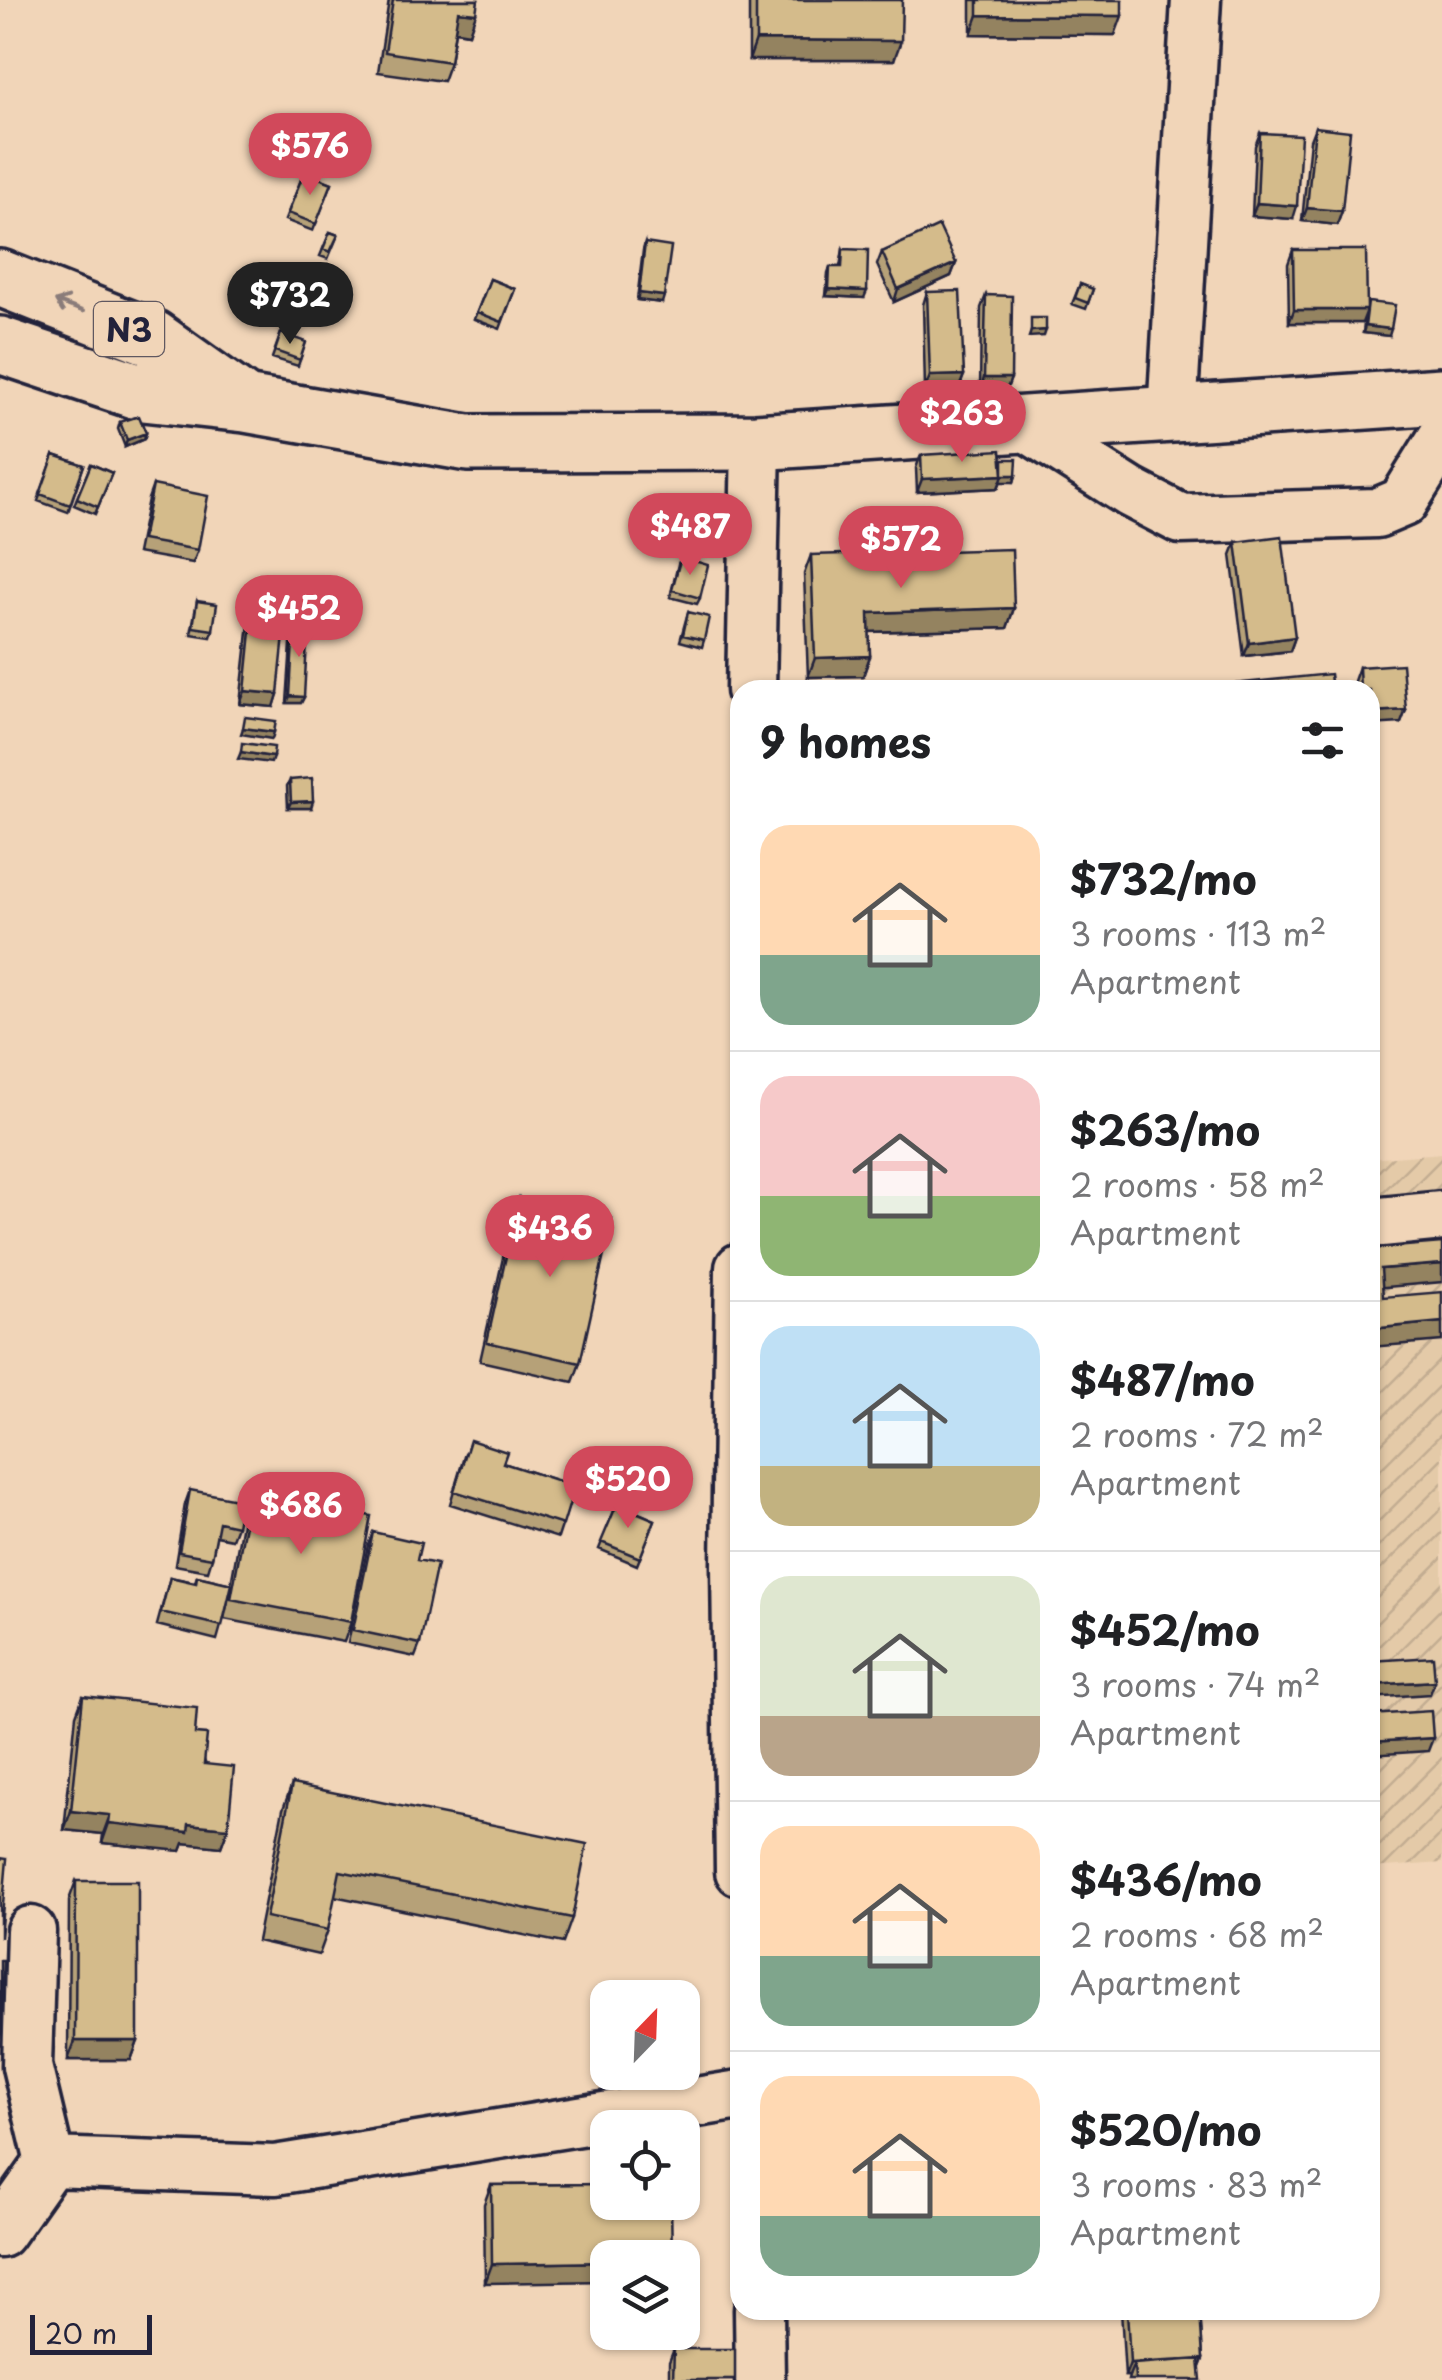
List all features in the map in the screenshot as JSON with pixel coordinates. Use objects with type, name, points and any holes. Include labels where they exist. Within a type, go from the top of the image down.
[{"type":"main road","name":"N3","points":[[0,278],[152,338],[245,404]]},
{"type":"main road","name":"N3","points":[[0,345],[143,394],[245,404],[468,443],[756,442],[1442,396]]},
{"type":"street","points":[[1172,416],[1196,0]]},
{"type":"street","points":[[1024,424],[1131,494],[1181,519],[1377,513],[1403,502],[1442,440]]},
{"type":"street","points":[[750,680],[756,442]]},
{"type":"street","points":[[1381,1222],[1442,1216]]},
{"type":"street","points":[[30,1931],[14,2063],[50,2162]]},
{"type":"street","points":[[50,2162],[274,2170],[730,2097]]},
{"type":"street","points":[[0,2233],[50,2162]]},
{"type":"street","points":[[760,2320],[760,2380]]},
{"type":"shaded area","points":[[1442,1153],[1442,1863],[1380,1867],[1380,1158]]},
{"type":"building","points":[[393,0],[478,0],[476,13],[458,11],[450,62],[385,52]]},
{"type":"building","points":[[756,0],[902,0],[901,41],[756,40]]},
{"type":"building","points":[[978,0],[1122,0],[1122,16],[978,15]]},
{"type":"building","points":[[1315,127],[1350,131],[1342,211],[1307,208]]},
{"type":"building","points":[[1260,133],[1301,135],[1297,206],[1257,203]]},
{"type":"building","points":[[304,172],[332,183],[316,224],[288,213]]},
{"type":"building","points":[[939,226],[956,263],[898,289],[882,252]]},
{"type":"building","points":[[330,232],[338,235],[330,252],[323,249]]},
{"type":"building","points":[[645,243],[671,247],[664,296],[639,293]]},
{"type":"building","points":[[843,249],[868,250],[867,291],[829,289],[830,267],[842,267]]},
{"type":"building","points":[[1293,250],[1366,250],[1367,310],[1294,310]]},
{"type":"building","points":[[490,279],[515,289],[502,322],[477,312]]},
{"type":"building","points":[[1080,284],[1093,289],[1088,303],[1075,298]]},
{"type":"building","points":[[960,291],[964,375],[930,376],[927,292]]},
{"type":"building","points":[[986,295],[1012,296],[1011,378],[984,378]]},
{"type":"building","points":[[1368,302],[1395,305],[1391,329],[1365,326]]},
{"type":"building","points":[[1031,318],[1046,318],[1046,330],[1031,331]]},
{"type":"building","points":[[281,333],[306,342],[300,360],[275,351]]},
{"type":"building","points":[[139,416],[146,433],[127,440],[120,422]]},
{"type":"building","points":[[1001,450],[1003,475],[922,479],[921,455]]},
{"type":"building","points":[[54,455],[84,465],[70,505],[40,494]]},
{"type":"building","points":[[1003,459],[1017,459],[1016,475],[1003,475]]},
{"type":"building","points":[[91,464],[112,473],[98,507],[77,498]]},
{"type":"building","points":[[153,485],[208,496],[198,550],[142,540]]},
{"type":"building","points":[[1282,536],[1295,637],[1249,643],[1236,542]]},
{"type":"building","points":[[1012,549],[1014,608],[869,613],[870,656],[815,658],[811,555]]},
{"type":"building","points":[[681,557],[708,565],[700,598],[672,590]]},
{"type":"building","points":[[255,592],[288,596],[278,694],[245,691]]},
{"type":"building","points":[[197,601],[217,604],[213,630],[193,627]]},
{"type":"building","points":[[688,612],[709,617],[704,640],[683,635]]},
{"type":"building","points":[[294,622],[308,623],[304,697],[290,696]]},
{"type":"building","points":[[1402,664],[1406,710],[1380,711],[1380,680],[1360,680],[1359,667]]},
{"type":"building","points":[[1330,674],[1331,680],[1272,680]]},
{"type":"building","points":[[245,717],[276,721],[274,732],[243,728]]},
{"type":"building","points":[[242,743],[274,747],[273,757],[241,752]]},
{"type":"building","points":[[312,778],[313,801],[291,802],[290,780]]},
{"type":"building","points":[[519,1198],[612,1219],[580,1363],[487,1342]]},
{"type":"building","points":[[1442,1243],[1442,1264],[1381,1269],[1383,1297],[1442,1292],[1442,1322],[1380,1328],[1380,1248]]},
{"type":"building","points":[[470,1440],[507,1452],[503,1463],[575,1486],[563,1525],[454,1491]]},
{"type":"building","points":[[190,1490],[242,1500],[237,1526],[219,1522],[212,1558],[179,1552]]},
{"type":"building","points":[[251,1493],[371,1516],[351,1622],[231,1599]]},
{"type":"building","points":[[617,1504],[655,1520],[640,1558],[601,1542]]},
{"type":"building","points":[[373,1532],[421,1543],[417,1560],[437,1564],[420,1644],[353,1630]]},
{"type":"building","points":[[197,1576],[232,1584],[222,1626],[161,1612],[170,1577],[196,1583]]},
{"type":"building","points":[[1433,1657],[1435,1681],[1380,1684],[1380,1660]]},
{"type":"building","points":[[83,1696],[197,1708],[195,1734],[207,1735],[204,1764],[234,1767],[228,1828],[189,1824],[188,1832],[109,1823],[110,1815],[71,1811]]},
{"type":"building","points":[[1431,1711],[1433,1738],[1380,1741],[1380,1714]]},
{"type":"building","points":[[292,1784],[587,1844],[572,1918],[340,1871],[328,1930],[266,1917]]},
{"type":"building","points":[[0,1858],[7,1859],[0,1938]]},
{"type":"building","points":[[76,1881],[138,1881],[138,2041],[75,2041]]},
{"type":"building","points":[[3,1960],[1,2032],[0,2032]]},
{"type":"building","points":[[590,2184],[590,2220],[671,2220],[672,2240],[590,2240],[590,2262],[492,2264],[491,2185]]},
{"type":"building","points":[[1128,2320],[1201,2320],[1203,2359],[1130,2363]]},
{"type":"building","points":[[735,2349],[735,2380],[673,2380],[674,2350]]},
{"type":"building","points":[[1199,2359],[1201,2380],[1135,2380],[1134,2364]]}]
